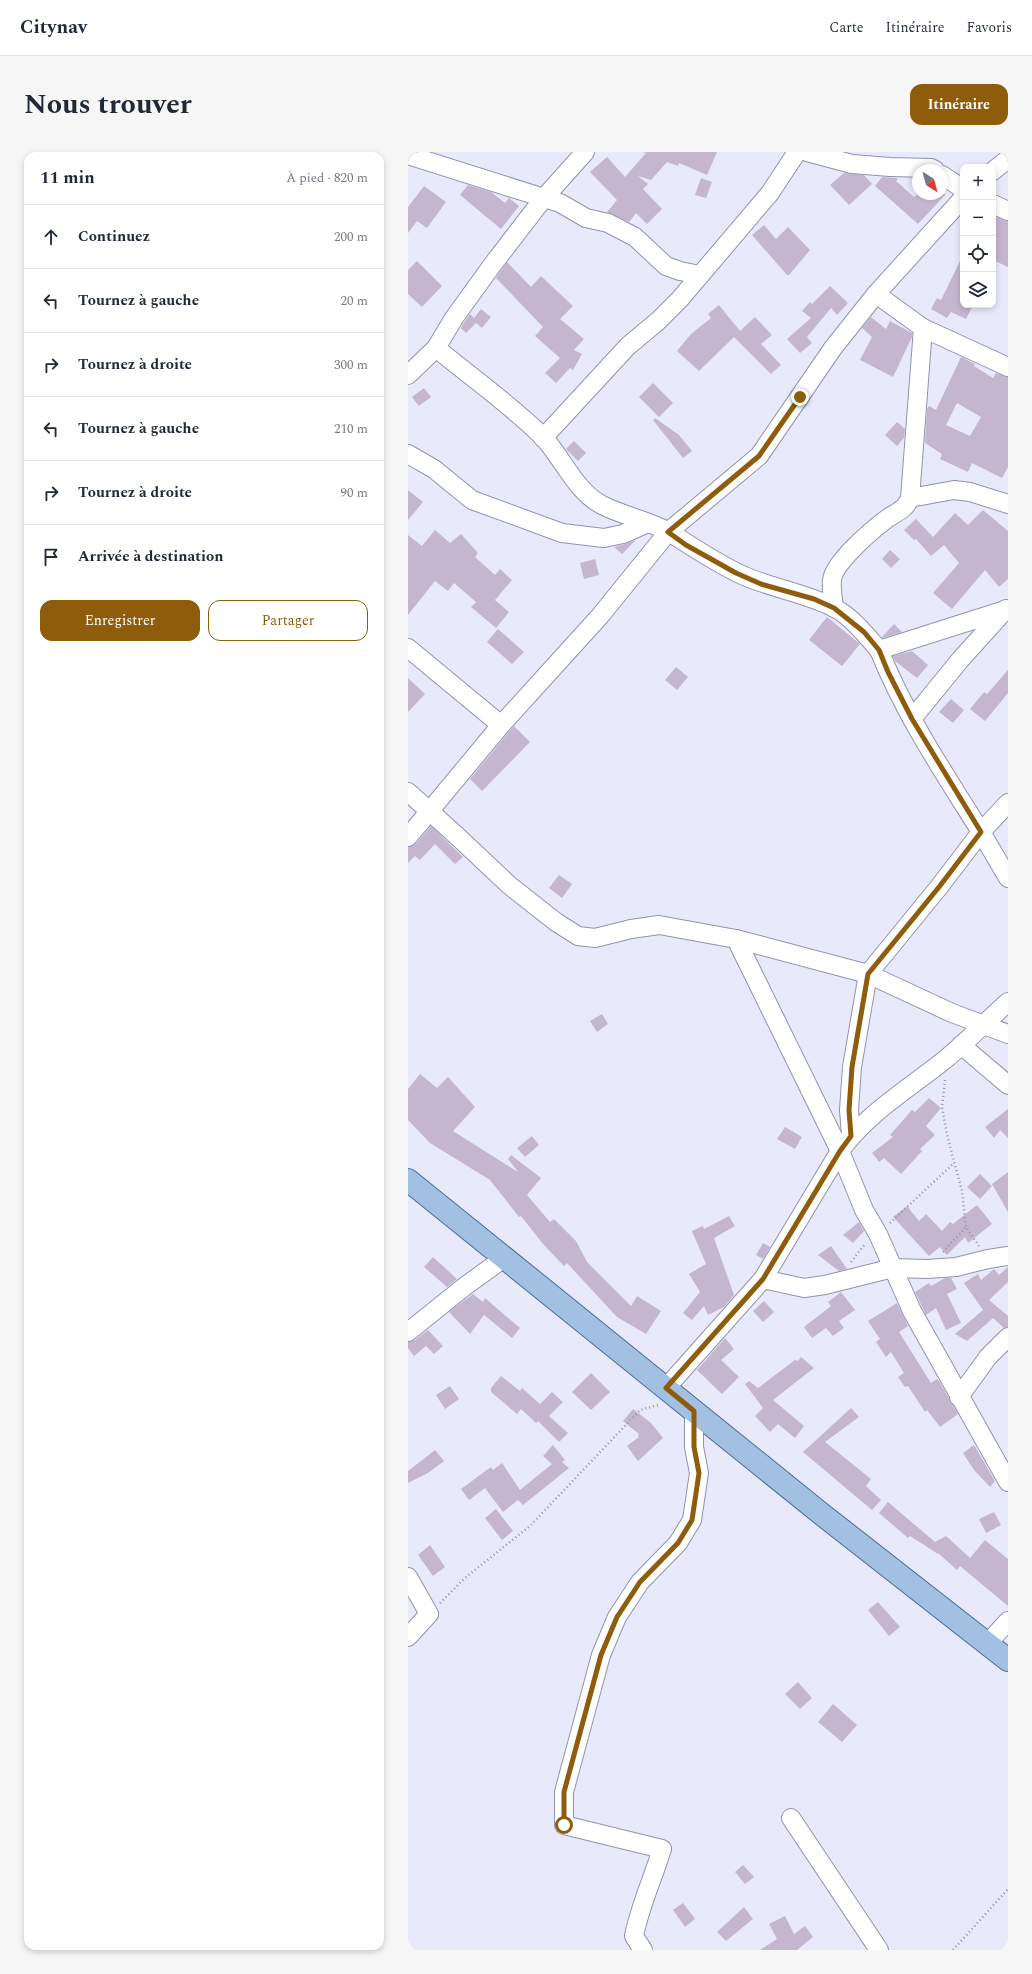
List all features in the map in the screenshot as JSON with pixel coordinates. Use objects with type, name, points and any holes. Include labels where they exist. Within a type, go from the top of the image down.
[{"type":"main road","points":[[408,1180],[819,1512],[1008,1660]]},
{"type":"street","points":[[408,375],[436,348],[458,312],[544,199],[585,152]]},
{"type":"street","points":[[543,438],[628,346],[658,321],[700,275],[770,193],[797,152]]},
{"type":"street","points":[[807,152],[852,164],[890,167],[912,167]]},
{"type":"street","points":[[408,155],[560,203],[586,218],[608,223],[626,231],[648,247],[666,266],[680,271],[700,275]]},
{"type":"street","points":[[996,169],[1008,159]]},
{"type":"street","points":[[948,177],[960,187]]},
{"type":"street","points":[[408,837],[501,725],[600,616],[668,532],[759,456],[832,348],[876,294],[961,200]]},
{"type":"street","points":[[996,206],[1008,212]]},
{"type":"street","points":[[876,294],[923,328],[1008,367]]},
{"type":"street","points":[[834,608],[832,579],[845,557],[870,532],[902,510],[908,504],[910,498],[923,328]]},
{"type":"street","points":[[436,348],[512,408],[543,438],[581,487],[600,504],[668,532],[686,545],[736,573],[761,584],[814,599],[834,608],[864,632],[879,650],[888,672],[912,719],[981,832],[1003,865],[1008,878]]},
{"type":"street","points":[[408,454],[434,469],[472,500],[562,533],[604,538],[623,534],[648,523]]},
{"type":"street","points":[[910,498],[954,490],[970,492],[1008,504]]},
{"type":"street","points":[[879,650],[1008,608]]},
{"type":"street","points":[[912,719],[960,660],[1008,608]]},
{"type":"street","points":[[408,648],[501,725]]},
{"type":"street","points":[[408,792],[509,885],[556,922],[578,936],[594,938],[631,929],[659,925],[736,939],[868,974],[982,1025],[1008,1034]]},
{"type":"street","points":[[851,1136],[849,1110],[852,1067],[868,974],[939,887],[981,832],[1008,803]]},
{"type":"street","points":[[736,939],[840,1151],[864,1210],[878,1234],[912,1311],[1006,1475]]},
{"type":"street","points":[[644,1950],[634,1936],[638,1918],[647,1896],[662,1849],[564,1825],[564,1792],[601,1655],[617,1617],[640,1582],[678,1543],[692,1520],[699,1473],[694,1447],[680,1400],[763,1279],[840,1151],[851,1136],[909,1086],[948,1058],[1008,1002]]},
{"type":"street","points":[[962,1045],[1008,1085]]},
{"type":"street","points":[[763,1279],[804,1288],[825,1285],[835,1281],[893,1268],[927,1269],[956,1267],[988,1259],[1008,1256]]},
{"type":"street","points":[[408,1332],[464,1286],[504,1258]]},
{"type":"street","points":[[960,1397],[988,1357],[1008,1337]]},
{"type":"street","points":[[408,1577],[429,1614],[408,1637]]},
{"type":"street","points":[[988,1644],[1008,1622]]},
{"type":"street","points":[[791,1818],[879,1950]]},
{"type":"path","points":[[948,1058],[942,1107],[947,1135],[962,1191],[966,1227],[988,1259]]},
{"type":"path","points":[[835,1281],[864,1245],[878,1234],[954,1162]]},
{"type":"path","points":[[927,1269],[966,1227]]},
{"type":"path","points":[[429,1614],[465,1578],[530,1526],[640,1410],[680,1400]]},
{"type":"path","points":[[953,1950],[1008,1889]]},
{"type":"building","points":[[643,152],[717,152],[707,175],[679,163],[678,166],[667,162],[651,180],[638,176],[648,184],[643,189],[662,209],[647,224],[636,213],[629,222],[607,212],[617,200],[590,172],[607,157],[625,177],[646,153]]},
{"type":"building","points":[[844,173],[864,175],[872,184],[849,205],[830,185]]},
{"type":"building","points":[[882,177],[896,178],[898,179],[896,181],[912,195],[912,200],[940,200],[918,224],[875,186]]},
{"type":"building","points":[[701,178],[712,182],[706,198],[695,195]]},
{"type":"building","points":[[468,185],[491,192],[505,203],[509,198],[519,206],[501,229],[460,195]]},
{"type":"building","points":[[424,186],[446,202],[427,228],[417,221],[408,233],[408,207]]},
{"type":"building","points":[[996,217],[1008,221],[1008,267],[996,261]]},
{"type":"building","points":[[764,225],[776,239],[788,227],[810,250],[789,275],[787,275],[752,235]]},
{"type":"building","points":[[417,261],[442,286],[422,307],[408,294],[408,270]]},
{"type":"building","points":[[960,261],[960,308],[972,308],[966,319],[951,312],[947,318],[931,309],[937,298],[941,300]]},
{"type":"building","points":[[507,262],[531,287],[541,276],[573,306],[560,319],[584,339],[574,350],[582,354],[573,370],[570,368],[556,383],[545,373],[560,358],[535,336],[543,327],[496,278]]},
{"type":"building","points":[[830,286],[848,303],[837,315],[831,308],[807,337],[812,343],[800,353],[787,339],[811,318],[802,311],[810,302],[812,304]]},
{"type":"building","points":[[719,305],[740,331],[755,317],[772,335],[761,344],[781,365],[771,374],[734,337],[699,371],[677,351],[691,334],[711,318],[708,314]]},
{"type":"building","points":[[481,309],[491,317],[482,328],[476,323],[466,333],[461,328],[463,324],[470,314],[474,318]]},
{"type":"building","points":[[871,317],[886,329],[890,321],[912,333],[912,337],[893,377],[860,360],[872,337],[862,328]]},
{"type":"building","points":[[961,357],[975,364],[974,366],[993,378],[996,373],[1008,377],[1008,467],[1002,478],[972,463],[968,472],[940,459],[942,454],[925,443],[927,409],[929,406],[936,410]],"holes":[[[957,403],[981,417],[970,436],[946,425]]]},
{"type":"building","points":[[653,383],[673,403],[659,417],[639,397]]},
{"type":"building","points":[[424,388],[431,397],[419,406],[412,397]]},
{"type":"building","points":[[655,418],[679,435],[692,451],[683,458],[653,420]]},
{"type":"building","points":[[897,422],[905,429],[904,438],[897,446],[885,435]]},
{"type":"building","points":[[574,441],[586,453],[578,461],[566,449]]},
{"type":"building","points":[[408,490],[423,502],[408,520]]},
{"type":"building","points":[[983,510],[1008,531],[1008,579],[999,587],[985,570],[952,609],[933,593],[959,563],[944,545],[931,556],[916,539],[914,540],[904,530],[916,519],[933,537],[955,513],[968,525]]},
{"type":"building","points":[[435,530],[450,543],[461,534],[478,553],[475,557],[495,575],[500,569],[512,580],[495,600],[509,612],[496,628],[471,607],[476,602],[454,583],[448,591],[435,581],[408,615],[408,535],[422,546]]},
{"type":"building","points":[[636,540],[622,554],[614,547],[625,544]]},
{"type":"building","points":[[890,550],[900,559],[891,568],[882,559]]},
{"type":"building","points":[[595,559],[599,575],[584,579],[580,563]]},
{"type":"building","points":[[827,617],[860,644],[842,666],[809,640]]},
{"type":"building","points":[[894,624],[902,632],[882,638],[882,637]]},
{"type":"building","points":[[498,629],[524,652],[512,664],[487,642]]},
{"type":"building","points":[[912,651],[928,665],[917,678],[895,661],[893,656]]},
{"type":"building","points":[[676,667],[688,677],[677,690],[665,680]]},
{"type":"building","points":[[1008,670],[1008,693],[985,721],[970,709],[984,692],[987,694]]},
{"type":"building","points":[[408,678],[425,694],[408,712]]},
{"type":"building","points":[[951,699],[964,710],[953,723],[939,712]]},
{"type":"building","points":[[514,726],[530,742],[482,791],[470,779]]},
{"type":"building","points":[[431,826],[463,857],[455,864],[435,844],[420,860],[415,856],[408,863],[408,847],[416,844]]},
{"type":"building","points":[[559,875],[572,884],[562,898],[549,888]]},
{"type":"building","points":[[602,1014],[608,1024],[597,1032],[590,1021]]},
{"type":"building","points":[[420,1074],[437,1088],[448,1077],[475,1107],[453,1131],[518,1172],[508,1159],[511,1155],[541,1178],[527,1195],[550,1222],[554,1219],[576,1241],[587,1262],[631,1306],[637,1296],[661,1311],[646,1334],[617,1317],[567,1263],[564,1266],[543,1244],[521,1216],[519,1217],[490,1180],[430,1143],[408,1120],[408,1089]]},
{"type":"building","points":[[929,1098],[941,1108],[926,1126],[935,1135],[920,1149],[922,1151],[901,1174],[884,1158],[879,1162],[872,1153],[893,1137],[890,1135],[912,1110],[915,1112]]},
{"type":"building","points":[[1008,1109],[1008,1138],[1000,1130],[994,1138],[985,1127]]},
{"type":"building","points":[[785,1127],[802,1137],[795,1149],[777,1139]]},
{"type":"building","points":[[532,1136],[539,1145],[525,1157],[517,1148]]},
{"type":"building","points":[[1008,1172],[1008,1212],[992,1184]]},
{"type":"building","points":[[980,1174],[992,1186],[980,1199],[967,1187]]},
{"type":"building","points":[[977,1205],[992,1224],[968,1243],[965,1237],[947,1255],[940,1247],[929,1256],[893,1217],[907,1206],[919,1221],[926,1214],[942,1231],[950,1222],[953,1224]]},
{"type":"building","points":[[729,1216],[735,1226],[714,1238],[734,1295],[724,1307],[708,1315],[704,1306],[692,1320],[683,1313],[700,1292],[689,1274],[706,1264],[692,1231],[703,1226],[704,1229]]},
{"type":"building","points":[[859,1222],[864,1231],[853,1243],[843,1235]]},
{"type":"building","points":[[763,1243],[770,1247],[763,1259],[756,1255]]},
{"type":"building","points":[[831,1246],[847,1269],[839,1271],[818,1255]]},
{"type":"building","points":[[433,1257],[457,1279],[447,1287],[424,1267]]},
{"type":"building","points":[[1008,1267],[1008,1282],[989,1300],[1008,1316],[1008,1327],[1004,1328],[993,1318],[967,1341],[955,1334],[983,1310],[964,1283],[978,1274],[981,1280],[994,1269],[999,1275]]},
{"type":"building","points":[[945,1278],[951,1278],[957,1289],[947,1294],[961,1323],[946,1330],[936,1308],[926,1315],[915,1292],[929,1283],[931,1286]]},
{"type":"building","points":[[841,1292],[855,1310],[839,1321],[844,1328],[833,1336],[826,1328],[812,1338],[804,1327],[831,1306],[828,1302]]},
{"type":"building","points":[[473,1294],[483,1302],[485,1298],[520,1328],[512,1338],[484,1315],[470,1334],[449,1312]]},
{"type":"building","points":[[764,1301],[774,1312],[763,1322],[753,1311]]},
{"type":"building","points":[[897,1303],[908,1326],[899,1332],[931,1383],[937,1379],[939,1381],[958,1414],[940,1427],[927,1410],[925,1412],[908,1386],[905,1387],[898,1377],[904,1373],[891,1352],[886,1357],[876,1342],[880,1339],[868,1321]]},
{"type":"building","points":[[428,1330],[443,1346],[434,1354],[426,1346],[414,1356],[408,1348],[408,1342],[415,1340]]},
{"type":"building","points":[[725,1338],[734,1349],[721,1360],[739,1377],[722,1394],[697,1370]]},
{"type":"building","points":[[801,1357],[814,1368],[773,1400],[804,1426],[795,1438],[778,1424],[770,1432],[755,1416],[763,1408],[745,1384],[749,1381],[758,1388],[795,1360],[798,1361]]},
{"type":"building","points":[[591,1373],[610,1392],[591,1410],[572,1392]]},
{"type":"building","points":[[501,1376],[520,1391],[522,1388],[540,1404],[552,1392],[563,1402],[549,1416],[568,1433],[559,1442],[538,1421],[536,1423],[521,1409],[517,1414],[491,1392],[491,1388]]},
{"type":"building","points":[[450,1386],[459,1399],[445,1409],[436,1395]]},
{"type":"building","points":[[851,1408],[859,1417],[825,1442],[871,1479],[866,1486],[881,1500],[872,1510],[803,1452]]},
{"type":"building","points":[[633,1409],[651,1423],[663,1438],[638,1461],[627,1446],[639,1437],[639,1434],[623,1421]]},
{"type":"building","points":[[553,1445],[565,1460],[562,1462],[569,1468],[523,1505],[518,1500],[503,1512],[485,1488],[469,1500],[461,1489],[491,1467],[493,1470],[502,1463],[520,1490],[552,1464],[543,1456]]},
{"type":"building","points":[[974,1445],[995,1481],[990,1487],[974,1470],[963,1453]]},
{"type":"building","points":[[435,1450],[444,1461],[428,1473],[408,1483],[408,1471]]},
{"type":"building","points":[[888,1502],[935,1542],[946,1536],[970,1558],[985,1540],[1008,1559],[1008,1606],[960,1566],[957,1570],[938,1553],[910,1536],[908,1538],[879,1513]]},
{"type":"building","points":[[496,1509],[513,1531],[502,1540],[485,1518]]},
{"type":"building","points":[[994,1512],[1001,1525],[986,1533],[979,1519]]},
{"type":"building","points":[[430,1545],[445,1567],[433,1576],[418,1555]]},
{"type":"building","points":[[878,1602],[900,1627],[889,1636],[868,1610]]},
{"type":"building","points":[[798,1682],[812,1698],[800,1709],[785,1694]]},
{"type":"building","points":[[833,1704],[857,1725],[842,1742],[818,1722]]},
{"type":"building","points":[[743,1865],[754,1877],[745,1884],[735,1872]]},
{"type":"building","points":[[683,1903],[695,1919],[685,1927],[673,1910]]},
{"type":"building","points":[[744,1907],[753,1919],[726,1941],[717,1932]]},
{"type":"building","points":[[785,1916],[794,1934],[805,1926],[813,1937],[797,1950],[760,1950],[777,1939],[769,1924]]},
{"type":"route","points":[[564,1825],[564,1792],[580,1728],[601,1655],[617,1617],[640,1582],[678,1543],[692,1520],[698,1490],[699,1473],[694,1447],[694,1411],[666,1388],[763,1279],[840,1151],[851,1136],[849,1110],[852,1067],[868,974],[939,887],[981,832],[912,719],[888,672],[879,650],[864,632],[834,608],[814,599],[761,584],[736,573],[686,545],[668,532],[759,456],[800,397]]}]
